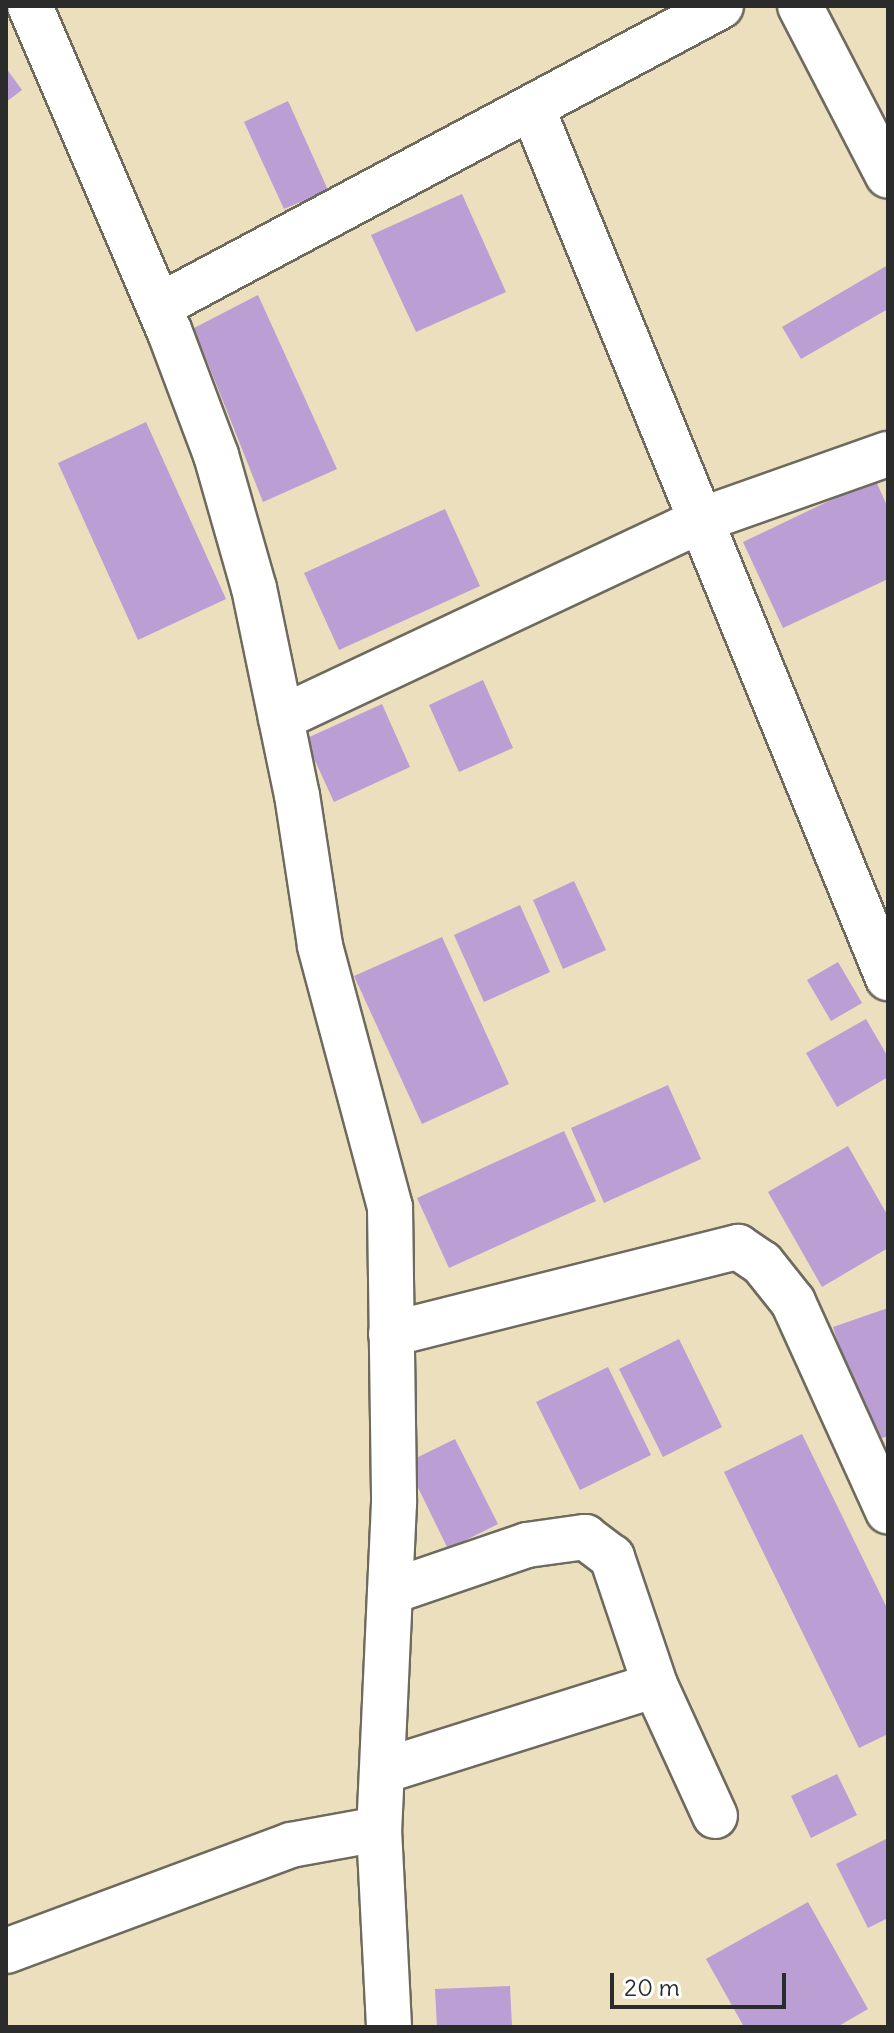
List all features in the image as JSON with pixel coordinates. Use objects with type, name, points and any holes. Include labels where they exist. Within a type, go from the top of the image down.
[{"type":"street","points":[[30,6],[159,306],[216,455],[254,588],[281,718],[320,946],[390,1207],[390,1592],[379,1829],[389,2027]]},
{"type":"street","points":[[159,306],[533,110],[721,6]]},
{"type":"street","points":[[800,6],[888,176]]},
{"type":"street","points":[[533,110],[704,519],[888,978]]},
{"type":"street","points":[[281,718],[704,519],[888,454]]},
{"type":"street","points":[[391,1334],[738,1247],[762,1263],[793,1302],[888,1511]]},
{"type":"street","points":[[390,1592],[527,1545],[585,1537],[612,1557],[655,1685],[715,1816]]},
{"type":"street","points":[[383,1771],[655,1685]]},
{"type":"street","points":[[6,1951],[291,1845],[379,1829]]},
{"type":"building","points":[[6,68],[22,90],[6,102]]},
{"type":"building","points":[[288,101],[328,190],[284,209],[244,122]]},
{"type":"building","points":[[462,194],[506,292],[416,332],[371,235]]},
{"type":"building","points":[[888,265],[888,309],[801,359],[782,327]]},
{"type":"building","points":[[258,295],[337,469],[263,502],[194,328]]},
{"type":"building","points":[[146,422],[226,599],[138,640],[58,463]]},
{"type":"building","points":[[875,479],[888,508],[888,579],[783,628],[743,542]]},
{"type":"building","points":[[445,509],[480,586],[339,650],[304,573]]},
{"type":"building","points":[[483,680],[513,748],[459,772],[429,705]]},
{"type":"building","points":[[382,704],[410,767],[334,802],[305,739]]},
{"type":"building","points":[[574,881],[606,950],[563,969],[533,900]]},
{"type":"building","points":[[520,905],[550,972],[484,1002],[454,935]]},
{"type":"building","points":[[442,937],[509,1084],[422,1124],[354,976]]},
{"type":"building","points":[[838,962],[862,1003],[831,1021],[807,980]]},
{"type":"building","points":[[866,1019],[888,1057],[888,1077],[837,1107],[806,1053]]},
{"type":"building","points":[[668,1085],[701,1159],[604,1203],[571,1128]]},
{"type":"building","points":[[564,1131],[596,1201],[449,1268],[417,1198]]},
{"type":"building","points":[[848,1146],[888,1216],[888,1248],[822,1287],[768,1192]]},
{"type":"building","points":[[888,1308],[888,1436],[870,1442],[833,1327]]},
{"type":"building","points":[[679,1339],[722,1427],[663,1457],[619,1369]]},
{"type":"building","points":[[608,1367],[651,1455],[580,1490],[536,1402]]},
{"type":"building","points":[[802,1434],[888,1610],[888,1734],[859,1748],[724,1472]]},
{"type":"building","points":[[455,1439],[498,1524],[448,1549],[406,1463]]},
{"type":"building","points":[[837,1774],[857,1815],[811,1838],[791,1796]]},
{"type":"building","points":[[888,1838],[888,1918],[868,1928],[836,1864]]},
{"type":"building","points":[[808,1902],[868,2009],[837,2027],[744,2027],[706,1959]]},
{"type":"building","points":[[510,1986],[512,2027],[437,2027],[435,1989]]}]
